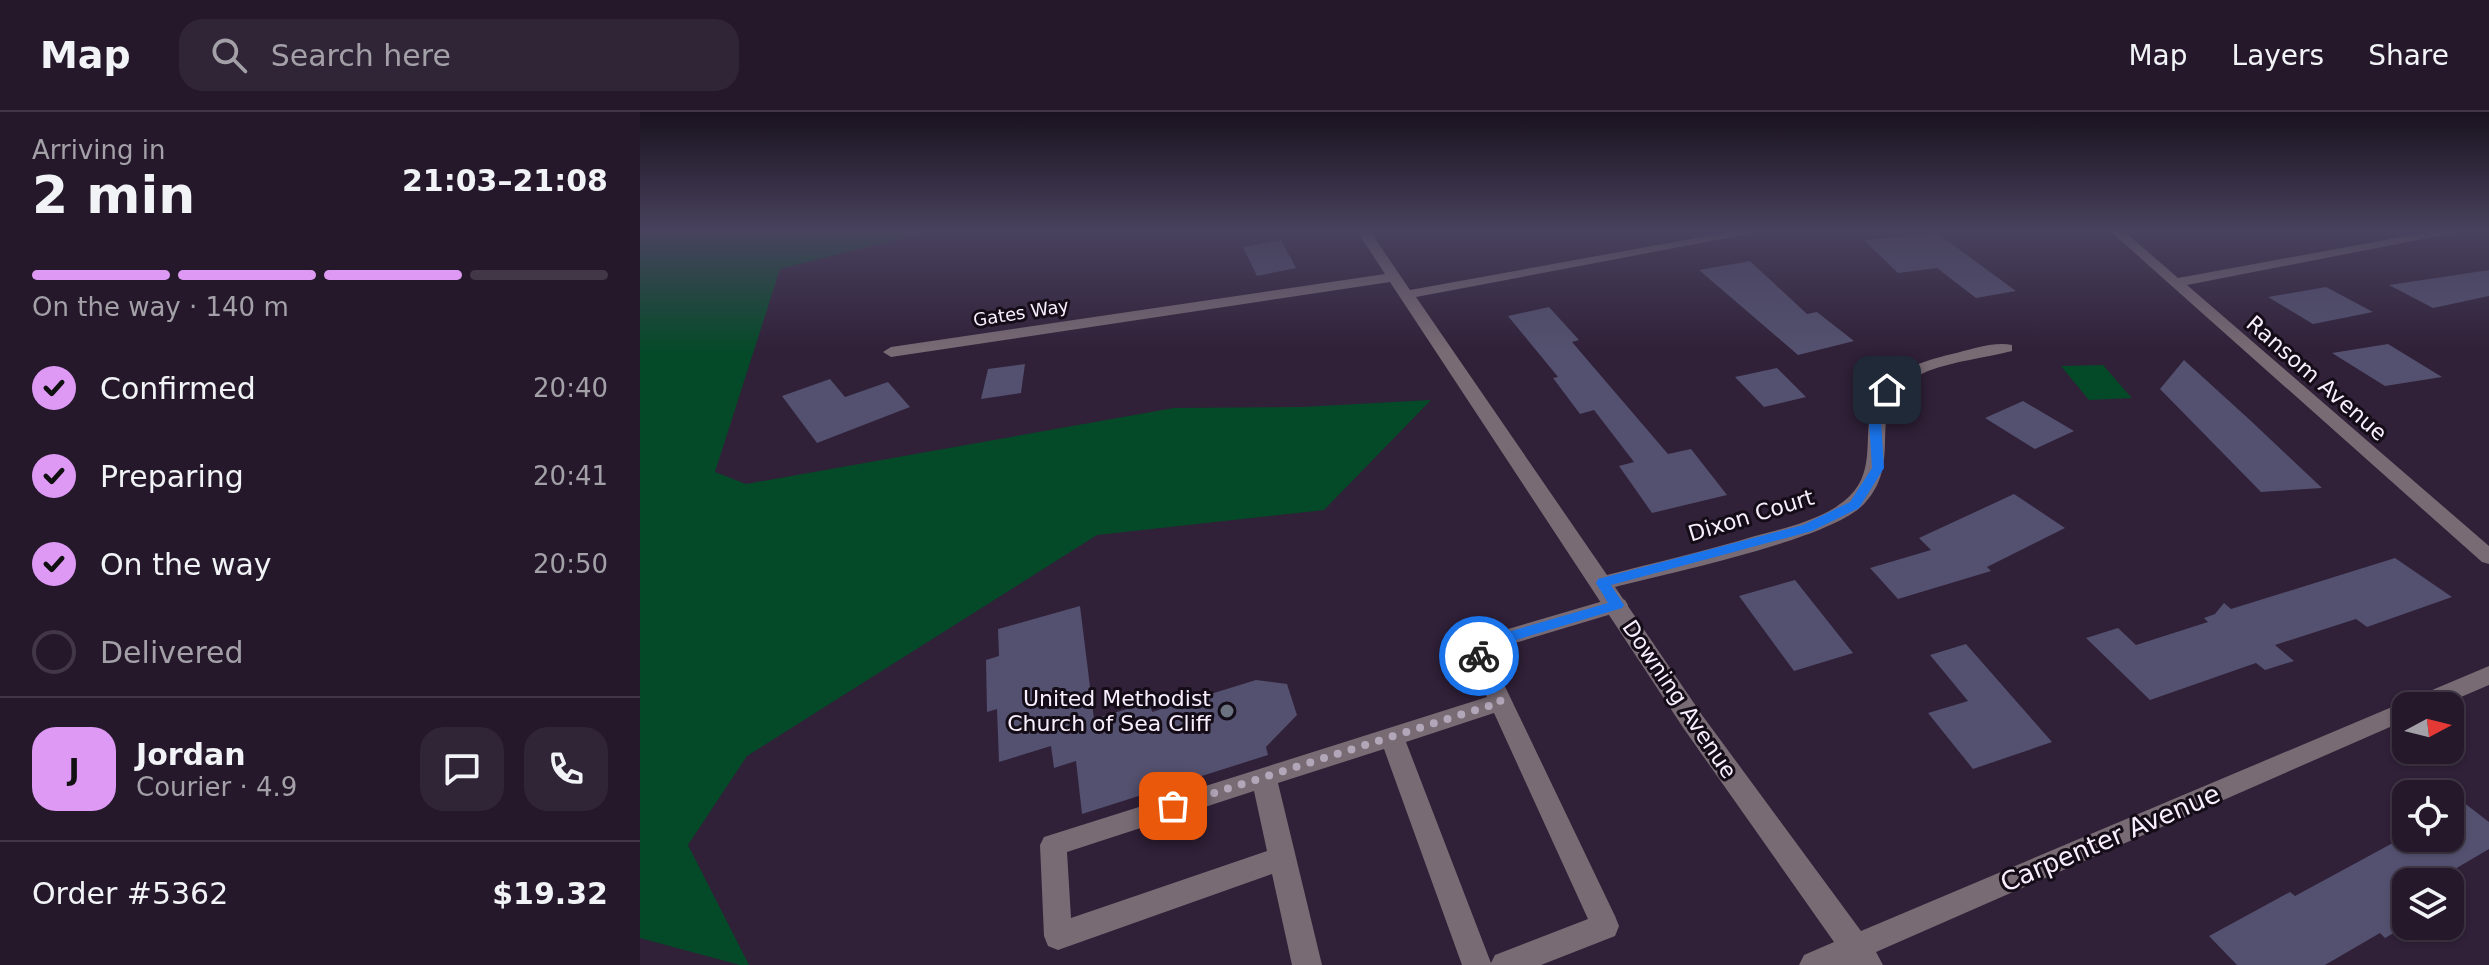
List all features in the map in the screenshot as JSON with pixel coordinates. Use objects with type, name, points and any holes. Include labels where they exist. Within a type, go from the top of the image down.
[{"type":"street","name":"Downing Avenue","points":[[1390,271],[1693,722],[1862,956]]},
{"type":"street","name":"Gates Way","points":[[891,352],[1499,271]]},
{"type":"street","name":"Ransom Avenue","points":[[2161,271],[2489,557]]},
{"type":"street","points":[[2175,283],[2240,271]]},
{"type":"street","name":"Dixon Court","points":[[1602,583],[1807,528],[1855,505],[1878,468],[1875,421],[1887,390],[1912,371],[2006,348]]},
{"type":"street","points":[[1505,965],[1605,926],[1475,647],[1617,605]]},
{"type":"street","points":[[2449,692],[2489,675]]},
{"type":"street","points":[[1283,858],[1058,936],[1053,845],[1501,702]]},
{"type":"street","name":"Carpenter Avenue","points":[[1814,965],[1862,956],[2392,716]]},
{"type":"street","points":[[1392,737],[1477,965]]},
{"type":"street","points":[[1264,777],[1307,965]]},
{"type":"green space","points":[[640,271],[779,271],[715,472],[746,484],[1174,408],[1302,407],[1431,400],[1324,510],[1097,535],[747,756],[688,845],[749,965],[640,938]]},
{"type":"green space","points":[[2103,365],[2132,398],[2089,400],[2061,366]]},
{"type":"building","points":[[1254,271],[1282,271],[1257,276]]},
{"type":"building","points":[[1700,271],[1761,271],[1807,314],[1817,312],[1854,341],[1798,355]]},
{"type":"building","points":[[1941,271],[1988,271],[2016,291],[1976,298]]},
{"type":"building","points":[[2489,271],[2489,296],[2433,308],[2389,285]]},
{"type":"building","points":[[2326,287],[2373,312],[2313,324],[2268,297]]},
{"type":"building","points":[[1549,307],[1579,340],[1572,342],[1668,454],[1691,449],[1727,495],[1652,513],[1619,466],[1634,462],[1594,410],[1580,414],[1553,378],[1558,377],[1508,316]]},
{"type":"building","points":[[2388,344],[2442,377],[2385,386],[2332,353]]},
{"type":"building","points":[[2184,360],[2322,488],[2261,492],[2160,389]]},
{"type":"building","points":[[1025,364],[1021,393],[981,399],[988,369]]},
{"type":"building","points":[[1777,368],[1806,397],[1764,407],[1735,377]]},
{"type":"building","points":[[830,379],[845,397],[888,382],[910,407],[817,443],[782,396]]},
{"type":"building","points":[[2023,401],[2074,431],[2035,449],[1985,418]]},
{"type":"building","points":[[2014,494],[2065,528],[1987,567],[1991,571],[1898,599],[1870,568],[1931,550],[1919,538]]},
{"type":"building","points":[[2395,558],[2452,597],[2367,627],[2356,619],[2275,645],[2294,661],[2265,670],[2256,663],[2150,700],[2086,638],[2118,628],[2136,645],[2208,622],[2204,618],[2215,614],[2224,603],[2231,609]]},
{"type":"building","points":[[1795,580],[1853,653],[1794,671],[1739,596]]},
{"type":"building","name":"United Methodist Church of Sea Cliff","points":[[1080,606],[1094,719],[1150,702],[1152,712],[1256,680],[1287,684],[1297,715],[1266,747],[1268,755],[1082,814],[1076,761],[1054,768],[1051,746],[999,762],[997,709],[987,712],[986,660],[999,656],[998,629]]},
{"type":"building","points":[[1966,644],[2052,742],[1973,769],[1928,713],[1968,701],[1930,655]]},
{"type":"building","points":[[2464,803],[2489,822],[2489,849],[2457,868],[2392,868],[2392,934],[2385,938],[2380,933],[2325,965],[2237,965],[2209,936],[2290,892],[2295,896],[2392,843],[2392,852],[2464,852]]},
{"type":"way so far","points":[[1173,806],[1501,702],[1479,656]]},
{"type":"place","name":"United Methodist Church of Sea Cliff","points":[[1227,711]]},
{"type":"route","points":[[1479,656],[1475,647],[1617,605],[1602,583],[1807,528],[1855,505],[1878,468],[1875,421],[1887,390]]}]
